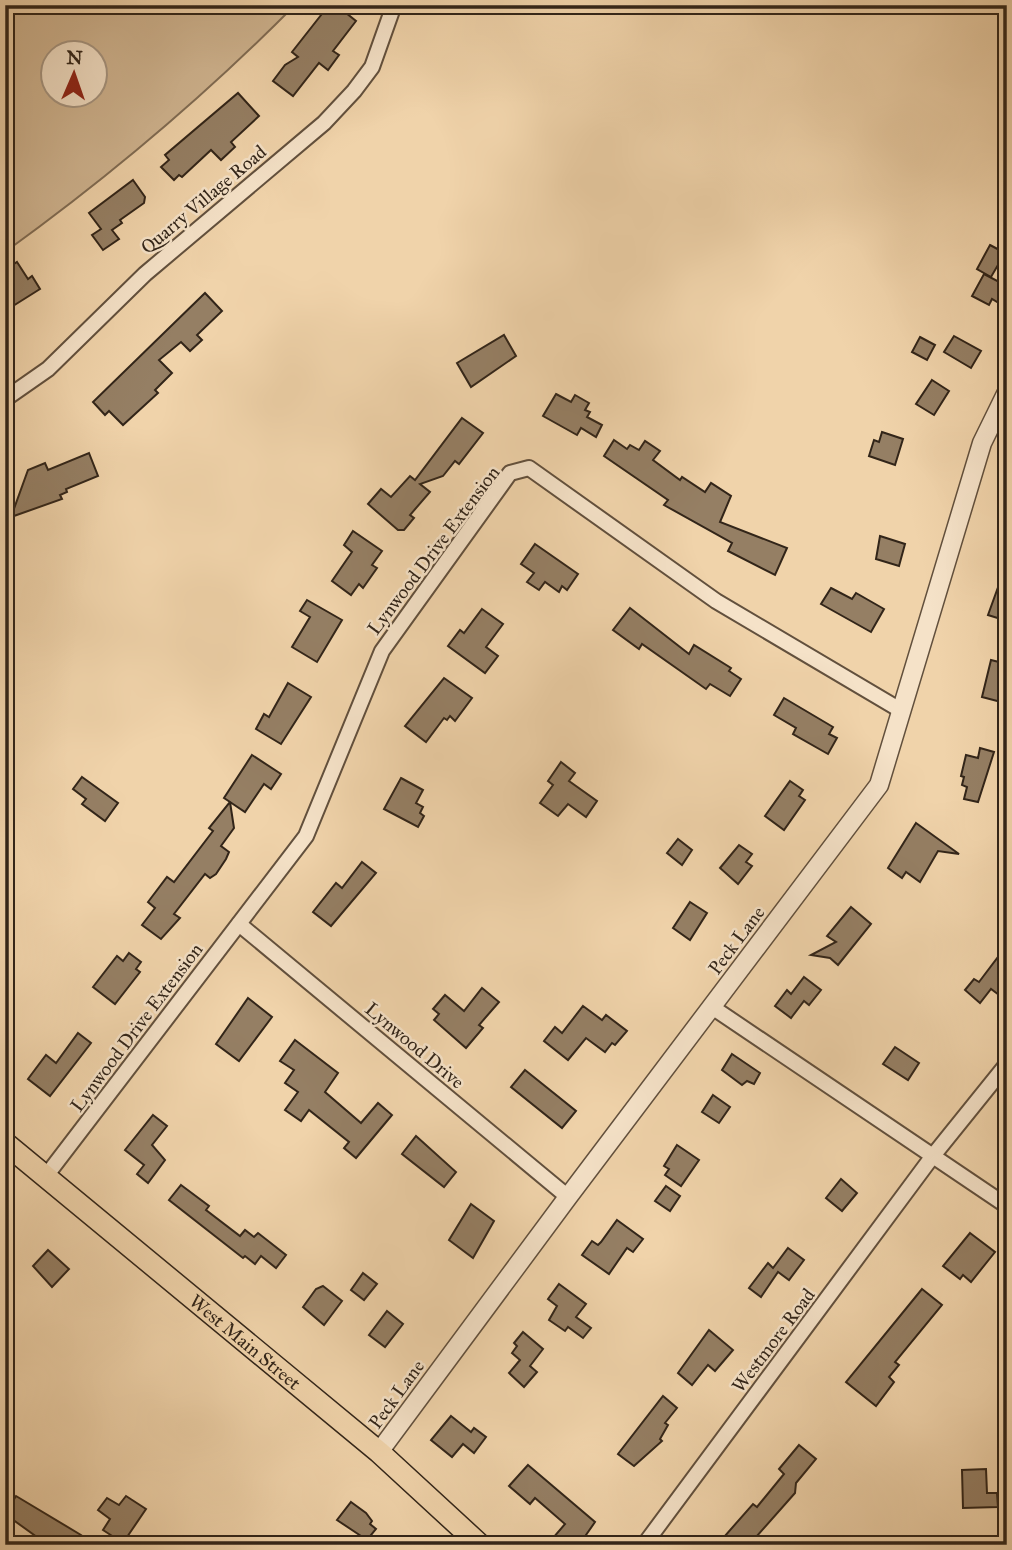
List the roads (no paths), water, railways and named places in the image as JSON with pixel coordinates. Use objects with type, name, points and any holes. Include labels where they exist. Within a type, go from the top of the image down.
[{"type":"main road","name":"West Main Street","points":[[5,1143],[379,1452],[480,1545]]},
{"type":"street","name":"Quarry Village Road","points":[[5,399],[48,369],[145,274],[324,123],[372,67],[384,40],[394,5]]},
{"type":"street","name":"Peck Lane","points":[[379,1452],[879,785],[982,443],[1007,392]]},
{"type":"street","name":"Lynwood Drive Extension","points":[[46,1176],[306,836],[382,651],[510,473],[529,468],[716,601],[902,711]]},
{"type":"street","name":"Lynwood Drive","points":[[239,924],[568,1197]]},
{"type":"street","points":[[712,1007],[1007,1206]]},
{"type":"street","name":"Westmore Road","points":[[644,1545],[932,1157],[1007,1064]]}]
